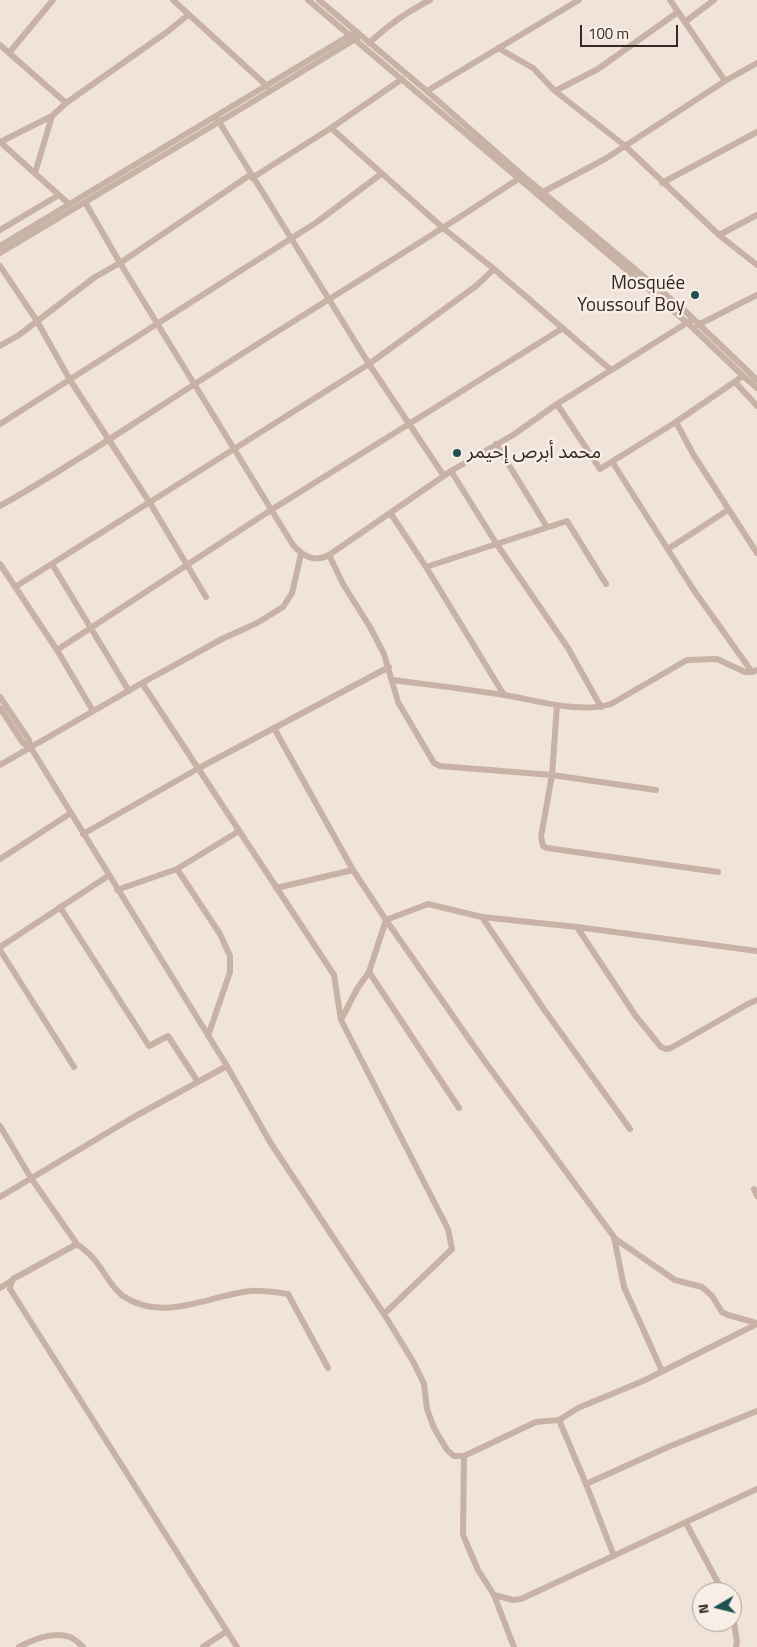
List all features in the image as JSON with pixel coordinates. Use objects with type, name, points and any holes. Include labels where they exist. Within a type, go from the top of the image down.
[{"type":"street","points":[[9,53],[53,0]]},
{"type":"street","points":[[173,0],[267,86]]},
{"type":"street","points":[[308,0],[355,36],[369,43],[427,91],[690,321],[742,376],[757,388]]},
{"type":"street","points":[[319,0],[402,79],[518,179],[690,321],[698,325],[757,380]]},
{"type":"street","points":[[369,43],[408,11],[430,0]]},
{"type":"street","points":[[427,91],[579,0]]},
{"type":"street","points":[[670,0],[725,81]]},
{"type":"street","points":[[685,22],[714,0]]},
{"type":"street","points":[[556,91],[598,69],[678,12]]},
{"type":"street","points":[[69,204],[0,142],[52,116],[66,103],[167,32],[188,14]]},
{"type":"street","points":[[0,246],[69,204],[217,120],[267,86],[355,36]]},
{"type":"street","points":[[0,253],[355,36]]},
{"type":"street","points":[[0,45],[66,103]]},
{"type":"street","points":[[498,48],[533,68],[556,91],[624,146],[719,236],[757,265]]},
{"type":"street","points":[[543,192],[591,167],[757,62]]},
{"type":"street","points":[[0,346],[37,321],[95,277],[120,263],[251,177],[331,128],[402,79]]},
{"type":"street","points":[[35,173],[52,116]]},
{"type":"street","points":[[217,120],[369,364],[444,476]]},
{"type":"street","points":[[331,128],[443,228],[494,269],[611,370]]},
{"type":"street","points":[[662,183],[757,132]]},
{"type":"street","points":[[0,424],[157,322],[317,222],[381,174]]},
{"type":"street","points":[[0,506],[44,482],[108,439],[518,179]]},
{"type":"street","points":[[0,230],[59,195]]},
{"type":"street","points":[[85,202],[120,263],[293,545],[301,554],[309,558],[323,558],[329,555],[451,471],[690,321]]},
{"type":"street","points":[[719,236],[757,215]]},
{"type":"street","points":[[0,266],[37,321],[70,380],[150,503],[206,597]]},
{"type":"street","points":[[15,587],[369,364],[476,286],[494,269]]},
{"type":"street","points":[[698,325],[757,295]]},
{"type":"street","points":[[57,650],[271,510],[563,328]]},
{"type":"street","points":[[557,404],[600,469],[676,422],[742,376]]},
{"type":"street","points":[[736,382],[757,406]]},
{"type":"street","points":[[676,422],[692,454],[757,553]]},
{"type":"street","points":[[496,444],[547,528]]},
{"type":"street","points":[[392,680],[504,695],[557,705],[589,708],[611,704],[686,660],[717,659],[745,672],[755,671],[668,549],[613,462]]},
{"type":"street","points":[[451,471],[496,543],[568,648],[601,707]]},
{"type":"street","points":[[668,549],[728,510]]},
{"type":"street","points":[[390,514],[426,567],[504,695]]},
{"type":"street","points":[[426,567],[567,521],[606,584]]},
{"type":"street","points":[[0,765],[142,683],[222,639],[256,624],[283,607],[292,594],[301,554]]},
{"type":"street","points":[[329,555],[343,584],[370,627],[384,654],[398,702],[434,763],[440,766],[552,775],[656,790]]},
{"type":"street","points":[[0,564],[57,650],[93,711]]},
{"type":"street","points":[[52,564],[129,691]]},
{"type":"street","points":[[83,834],[199,768],[389,667]]},
{"type":"street","points":[[142,683],[334,976],[341,1020],[448,1229],[452,1249],[384,1314]]},
{"type":"street","points":[[0,697],[29,740],[31,748],[108,876],[227,1066],[270,1142],[384,1314],[414,1363],[424,1384],[427,1409],[434,1428],[447,1450],[454,1456],[464,1456],[536,1422],[559,1420],[578,1408],[662,1372],[757,1323]]},
{"type":"street","points":[[557,705],[552,775],[541,837],[543,846],[718,872]]},
{"type":"street","points":[[0,708],[23,743],[31,748]]},
{"type":"street","points":[[274,728],[353,870],[386,920],[482,1060],[614,1237],[674,1280],[702,1287],[712,1296],[722,1312],[757,1323]]},
{"type":"street","points":[[0,858],[71,813]]},
{"type":"street","points":[[117,890],[177,869],[239,832]]},
{"type":"street","points":[[177,869],[220,934],[230,956],[230,972],[208,1036]]},
{"type":"street","points":[[276,888],[353,870]]},
{"type":"street","points":[[74,1067],[0,948],[108,876]]},
{"type":"street","points":[[386,920],[428,904],[482,917],[577,927],[757,951]]},
{"type":"street","points":[[60,907],[149,1046],[168,1036],[198,1082]]},
{"type":"street","points":[[482,917],[543,1008],[630,1129]]},
{"type":"street","points":[[341,1020],[369,972],[386,920]]},
{"type":"street","points":[[577,927],[635,1014],[661,1047],[671,1048],[757,1000]]},
{"type":"street","points":[[369,972],[459,1108]]},
{"type":"street","points":[[0,1197],[132,1118],[227,1066]]},
{"type":"street","points":[[0,1126],[31,1178],[77,1244],[92,1256],[120,1294],[137,1305],[157,1308],[177,1308],[249,1291],[266,1290],[288,1294],[328,1368]]},
{"type":"street","points":[[754,1189],[757,1196]]},
{"type":"street","points":[[614,1237],[624,1287],[662,1372]]},
{"type":"street","points":[[0,1288],[77,1244]]},
{"type":"street","points":[[14,1280],[10,1284],[10,1289],[237,1647]]},
{"type":"street","points":[[586,1484],[757,1410]]},
{"type":"street","points":[[559,1420],[614,1556]]},
{"type":"street","points":[[464,1456],[463,1535],[478,1570],[494,1595],[514,1647]]},
{"type":"street","points":[[494,1595],[513,1600],[521,1599],[757,1489]]},
{"type":"street","points":[[686,1523],[718,1582]]},
{"type":"street","points":[[203,1647],[227,1631]]},
{"type":"street","points":[[735,1632],[736,1647]]},
{"type":"street","points":[[19,1647],[34,1640],[56,1634],[72,1637],[83,1647]]},
{"type":"place","name":"Mosquée Youssouf Boy","points":[[695,295]]},
{"type":"place","name":"محمد أبرص إحيمر","points":[[457,453]]}]
